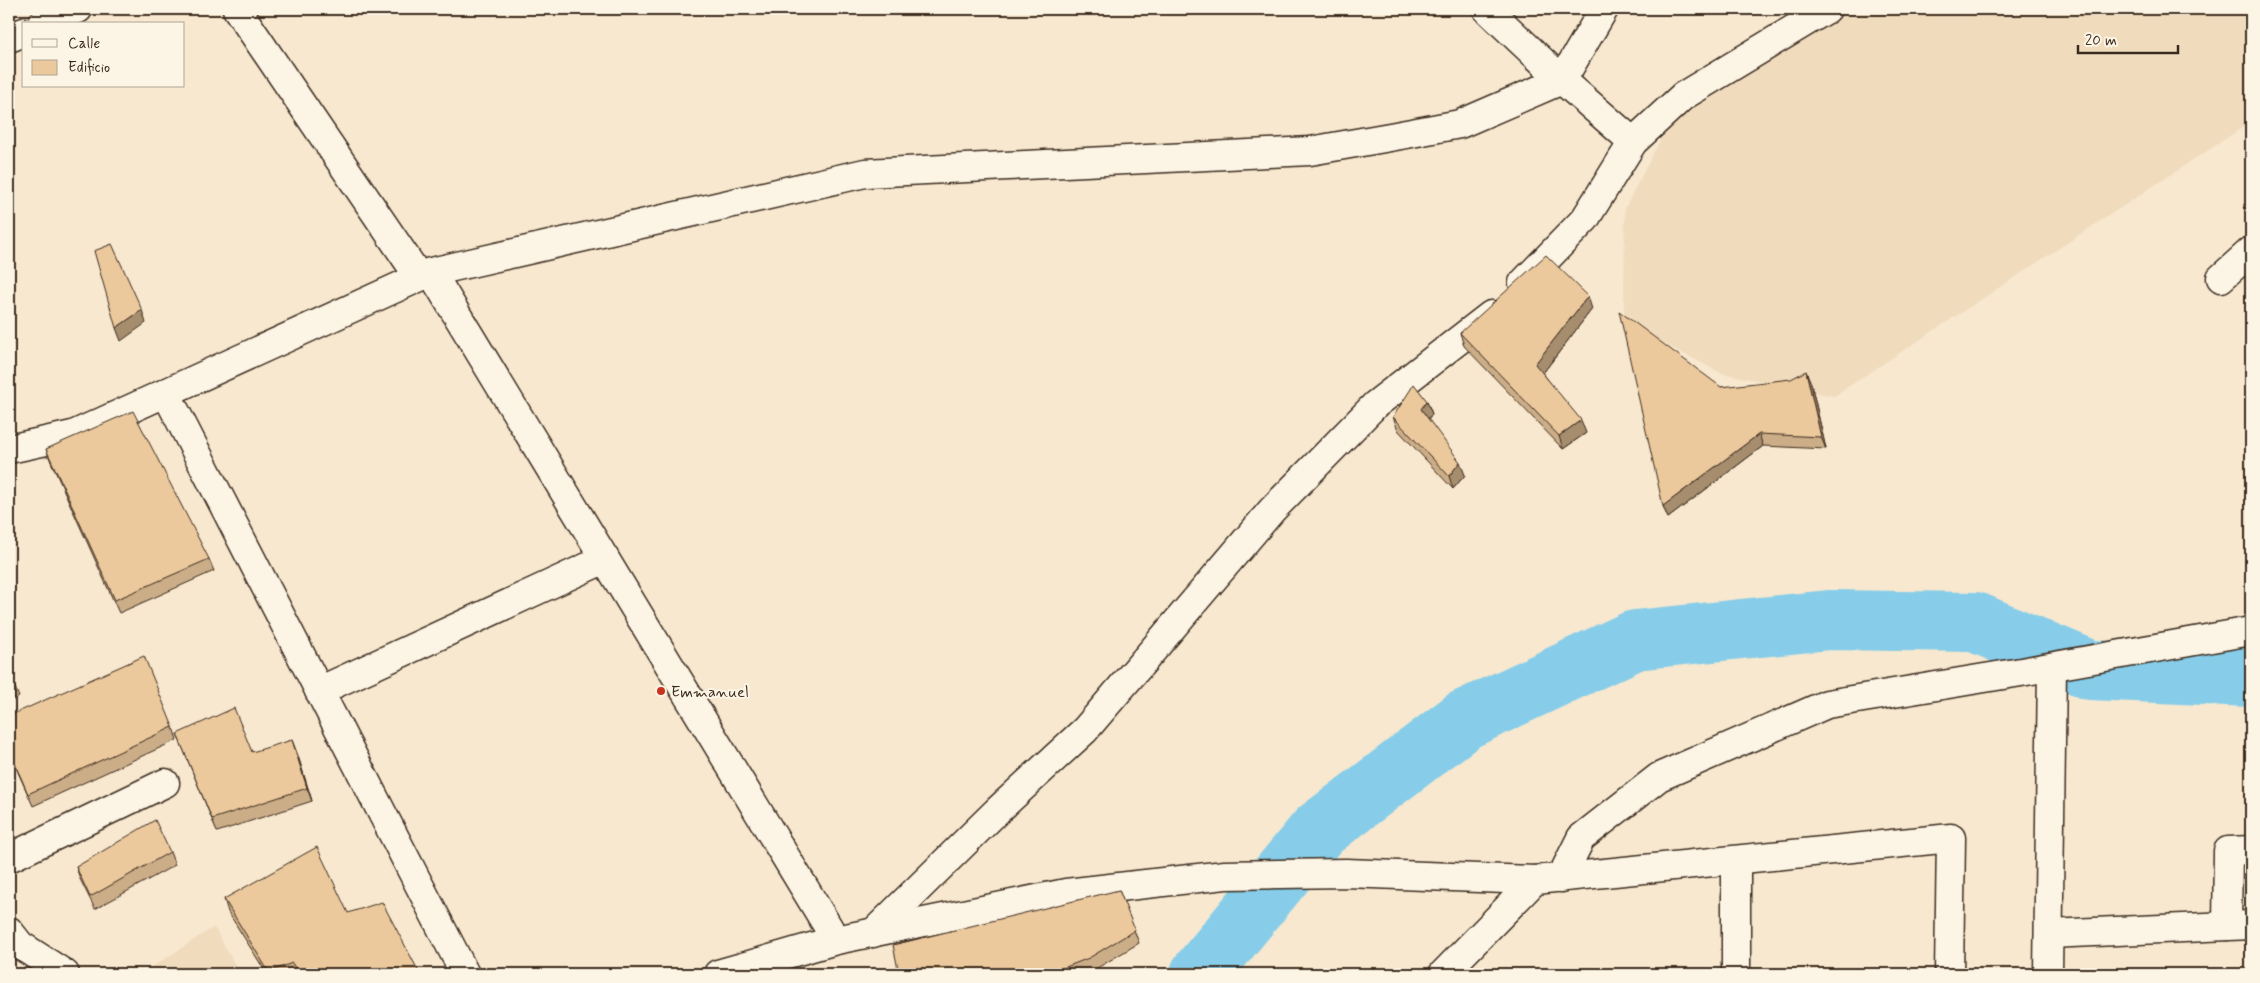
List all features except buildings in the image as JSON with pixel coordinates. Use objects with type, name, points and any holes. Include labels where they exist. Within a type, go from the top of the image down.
[{"type":"street","points":[[39,21],[78,9]]},
{"type":"street","points":[[237,9],[425,275],[605,559],[836,940]]},
{"type":"street","points":[[1487,9],[1562,80],[1633,142]]},
{"type":"street","points":[[9,449],[73,435],[425,275],[865,173],[1310,151],[1460,124],[1562,80],[1604,9]]},
{"type":"street","points":[[872,933],[997,811],[1085,730],[1272,510],[1374,405],[1497,310],[1584,219],[1633,142],[1684,96],[1827,9]]},
{"type":"street","points":[[9,38],[22,31]]},
{"type":"street","points":[[2221,278],[2251,251]]},
{"type":"street","points":[[166,393],[465,974]]},
{"type":"street","points":[[319,691],[605,559]]},
{"type":"street","points":[[1562,878],[1582,838],[1659,777],[1827,704],[2052,667],[2251,631]]},
{"type":"street","points":[[2048,974],[2052,667]]},
{"type":"street","points":[[9,858],[165,783]]},
{"type":"street","points":[[718,974],[836,940],[1066,893],[1225,876],[1346,872],[1535,880],[1951,838],[1949,974]]},
{"type":"street","points":[[2049,934],[2239,926],[2228,851],[2251,850]]},
{"type":"street","points":[[1736,861],[1736,974]]},
{"type":"street","points":[[1443,974],[1535,880]]},
{"type":"street","points":[[9,931],[20,945],[65,974]]},
{"type":"shaded area","points":[[1834,9],[2251,9],[2251,122],[1834,396],[1721,373],[1624,323],[1625,208],[1683,96]]},
{"type":"shaded area","points":[[214,927],[240,974],[141,974]]},
{"type":"waterway","points":[[1200,974],[1318,831],[1464,720],[1635,640],[1829,620],[1975,622],[2090,670],[2251,677]]},
{"type":"place","name":"Emmanuel","points":[[661,691]]}]
